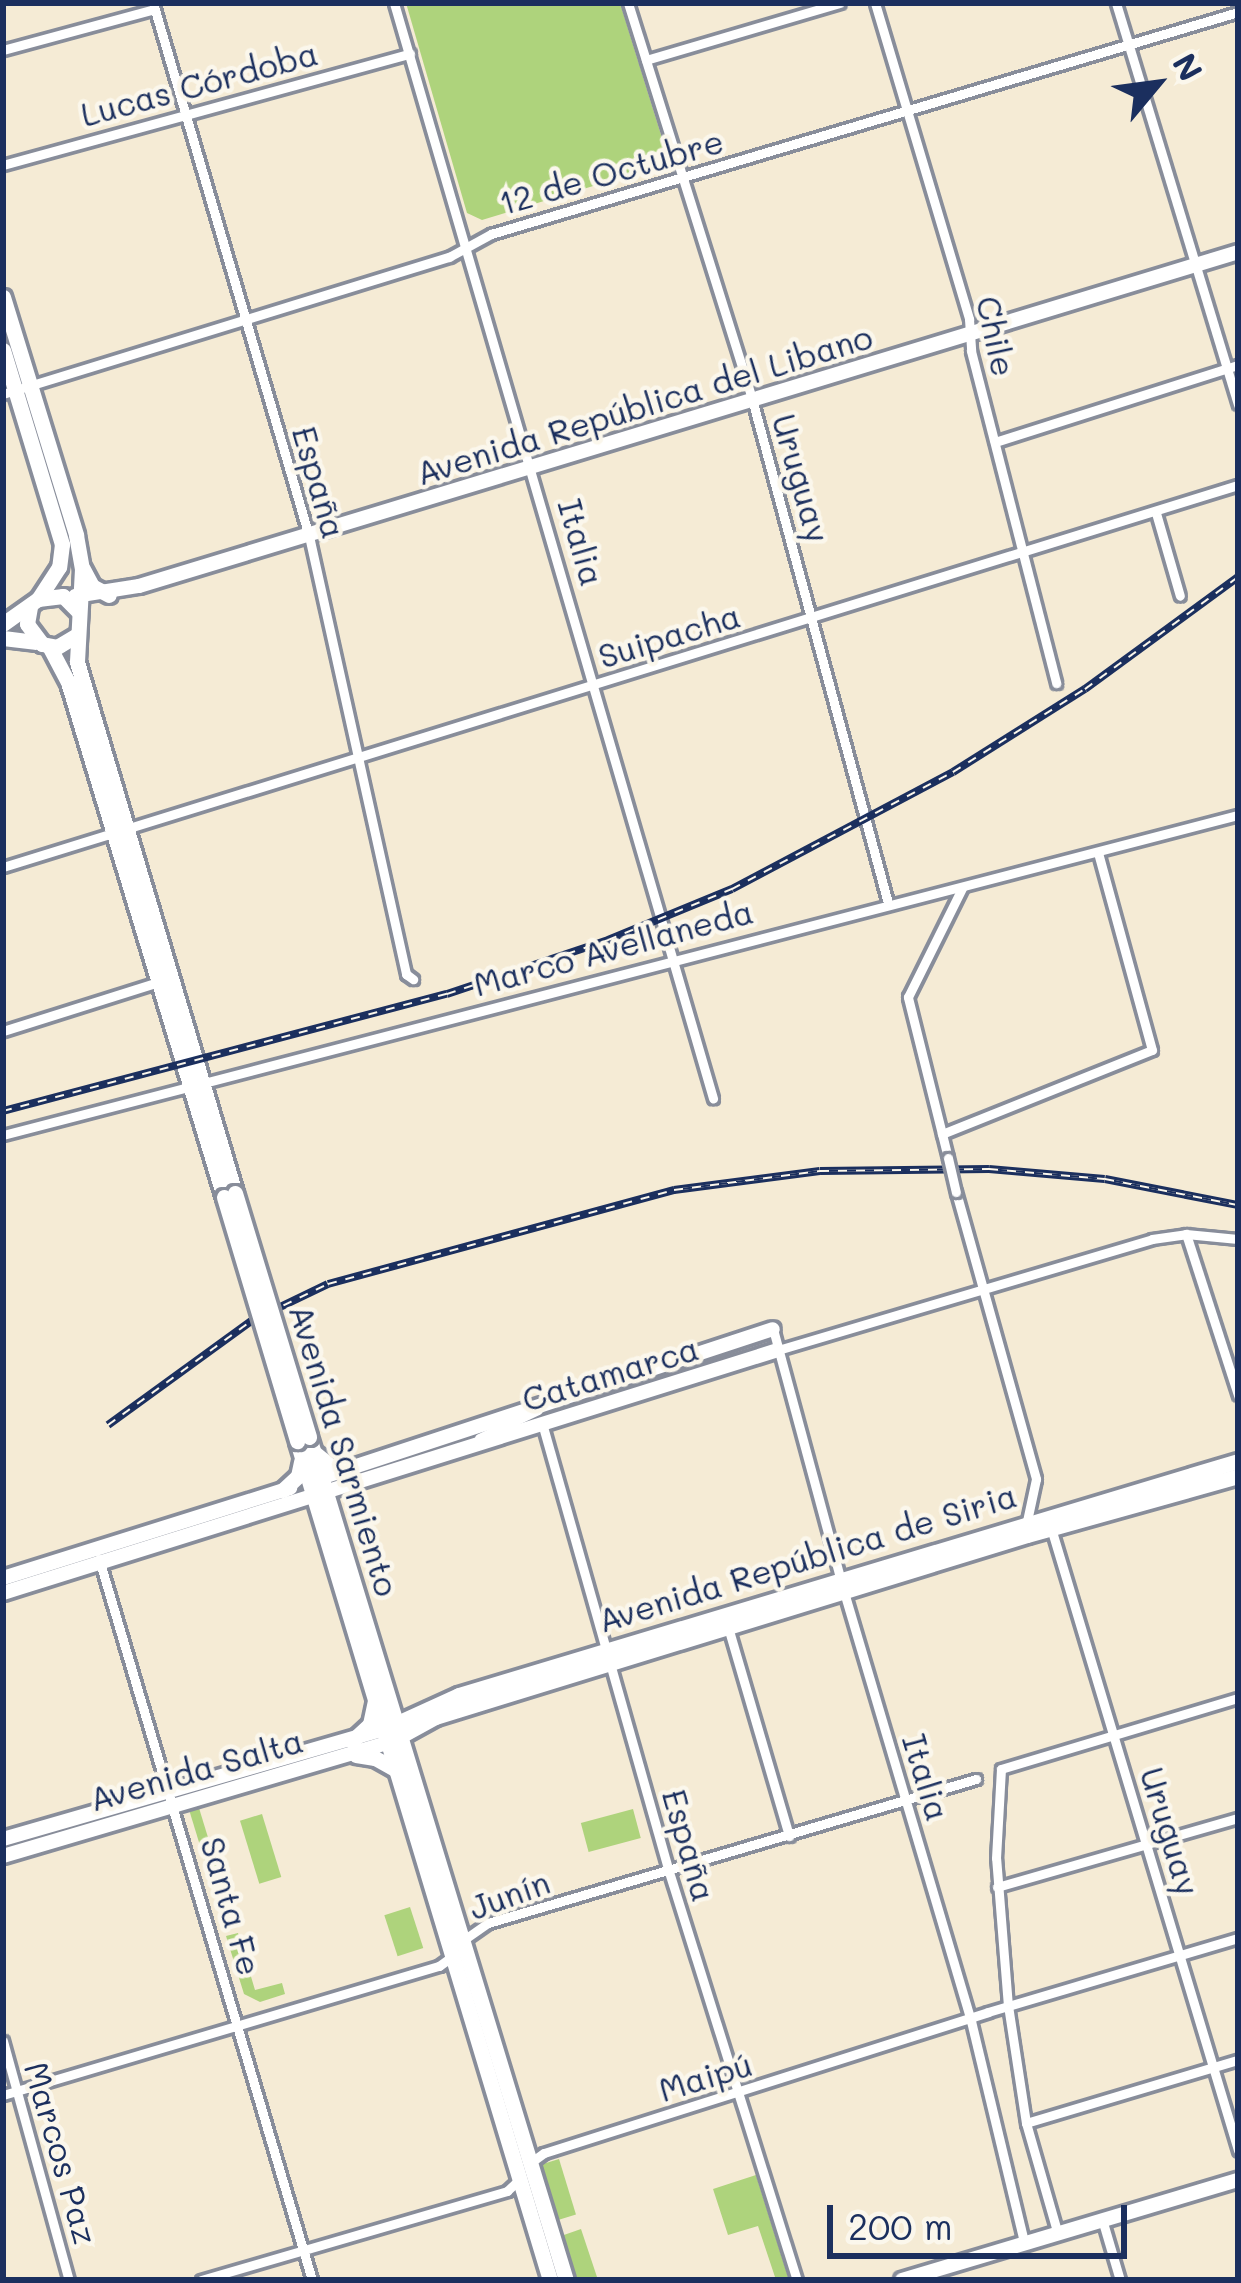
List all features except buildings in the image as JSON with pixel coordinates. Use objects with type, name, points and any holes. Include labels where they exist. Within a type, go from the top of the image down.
[{"type":"main road","name":"Avenida República del Libano","points":[[74,601],[110,595],[309,536],[1238,252]]},
{"type":"main road","points":[[3,297],[17,390],[62,544],[59,568],[34,603],[3,624]]},
{"type":"main road","points":[[3,350],[82,569],[92,586],[110,595]]},
{"type":"main road","name":"Avenida Sarmiento","points":[[82,569],[74,601],[82,681],[159,982],[196,1086]]},
{"type":"main road","points":[[34,603],[74,601]]},
{"type":"main road","name":"Avenida Sarmiento","points":[[34,603],[27,624],[65,672],[122,831],[305,1445],[566,2280]]},
{"type":"main road","points":[[3,638],[22,637],[45,645],[76,635]]},
{"type":"main road","name":"Catamarca","points":[[3,1578],[98,1555],[463,1448],[539,1412],[773,1329]]},
{"type":"main road","name":"Catamarca","points":[[3,1593],[283,1490],[318,1487],[350,1466],[778,1349]]},
{"type":"main road","points":[[305,1445],[324,1463],[350,1466]]},
{"type":"main road","points":[[283,1490],[298,1476],[305,1445]]},
{"type":"main road","name":"Avenida República de Siria","points":[[393,1731],[436,1710],[1038,1527],[1238,1461]]},
{"type":"main road","name":"Avenida República de Siria","points":[[1038,1527],[1238,1476]]},
{"type":"main road","name":"Avenida República de Siria","points":[[609,1657],[728,1627],[842,1585]]},
{"type":"main road","points":[[380,1689],[436,1710],[413,1737],[403,1764],[354,1748],[370,1724],[380,1689]]},
{"type":"main road","name":"Avenida Salta","points":[[3,1839],[354,1748],[393,1731]]},
{"type":"main road","name":"Avenida Sarmiento","points":[[403,1764],[453,1957],[550,2280]]},
{"type":"main road","name":"Avenida Salta","points":[[3,1856],[173,1798]]},
{"type":"main road","points":[[902,2280],[1238,2180]]},
{"type":"street","name":"Italia","points":[[394,3],[713,1098]]},
{"type":"street","name":"Uruguay","points":[[628,3],[752,399],[888,903]]},
{"type":"street","points":[[646,60],[839,3]]},
{"type":"street","name":"Chile","points":[[875,3],[969,332],[1056,683]]},
{"type":"street","points":[[1116,3],[1196,266],[1233,367],[1238,404]]},
{"type":"street","points":[[3,50],[154,6]]},
{"type":"street","name":"España","points":[[154,6],[309,536],[406,974],[413,979]]},
{"type":"street","name":"12 de Octubre","points":[[17,390],[464,249],[491,234],[1238,12]]},
{"type":"street","name":"Lucas Córdoba","points":[[3,165],[410,53]]},
{"type":"street","points":[[995,442],[1233,367]]},
{"type":"street","name":"Suipacha","points":[[3,867],[1024,555],[1238,485]]},
{"type":"street","points":[[1156,513],[1180,596]]},
{"type":"street","name":"Marco Avellaneda","points":[[3,1135],[1238,815]]},
{"type":"street","points":[[962,888],[908,997],[942,1134],[1152,1050],[1098,854]]},
{"type":"street","points":[[3,1030],[159,982]]},
{"type":"street","name":"Uruguay","points":[[942,1134],[1036,1479],[1038,1527],[1114,1735],[1238,2150]]},
{"type":"street","points":[[1186,1234],[1238,1395]]},
{"type":"street","name":"Catamarca","points":[[778,1349],[1186,1234],[1238,1239]]},
{"type":"street","name":"Italia","points":[[773,1329],[842,1585],[971,2021],[1024,2241]]},
{"type":"street","name":"España","points":[[539,1412],[669,1872],[797,2280]]},
{"type":"street","name":"Santa Fe","points":[[98,1555],[313,2280]]},
{"type":"street","points":[[728,1627],[789,1836]]},
{"type":"street","points":[[1057,2231],[1026,2123],[1008,2006],[997,1888],[1001,1769],[1238,1698]]},
{"type":"street","name":"Junín","points":[[3,2095],[439,1966],[453,1957],[462,1941],[488,1923],[976,1779]]},
{"type":"street","points":[[997,1888],[1238,1818]]},
{"type":"street","name":"Maipú","points":[[530,2163],[544,2153],[1238,1938]]},
{"type":"street","name":"Marcos Paz","points":[[3,2041],[70,2280]]},
{"type":"street","points":[[1026,2123],[1238,2060]]},
{"type":"street","points":[[201,2280],[507,2191],[530,2163]]},
{"type":"street","points":[[1102,2219],[1120,2280]]},
{"type":"green space","points":[[406,3],[620,3],[667,154],[662,165],[482,220],[467,213]]},
{"type":"green space","points":[[199,1808],[225,1892],[215,1895],[189,1811]]},
{"type":"green space","points":[[633,1809],[641,1838],[589,1852],[581,1823]]},
{"type":"green space","points":[[262,1814],[281,1877],[259,1884],[240,1821]]},
{"type":"green space","points":[[410,1907],[423,1948],[398,1956],[384,1915]]},
{"type":"green space","points":[[238,1933],[255,1990],[282,1983],[285,1994],[260,2002],[244,1994],[226,1936]]},
{"type":"green space","points":[[559,2159],[576,2214],[555,2221],[538,2165]]},
{"type":"green space","points":[[756,2175],[789,2280],[776,2280],[758,2226],[728,2235],[713,2189]]},
{"type":"green space","points":[[581,2229],[598,2280],[575,2280],[561,2236]]},
{"type":"railway","points":[[3,1111],[447,994],[608,940],[732,889],[953,772],[1085,689],[1238,577]]},
{"type":"railway","points":[[108,1425],[251,1321],[328,1284],[674,1190],[820,1171],[989,1169],[1105,1179],[1238,1205]]}]
